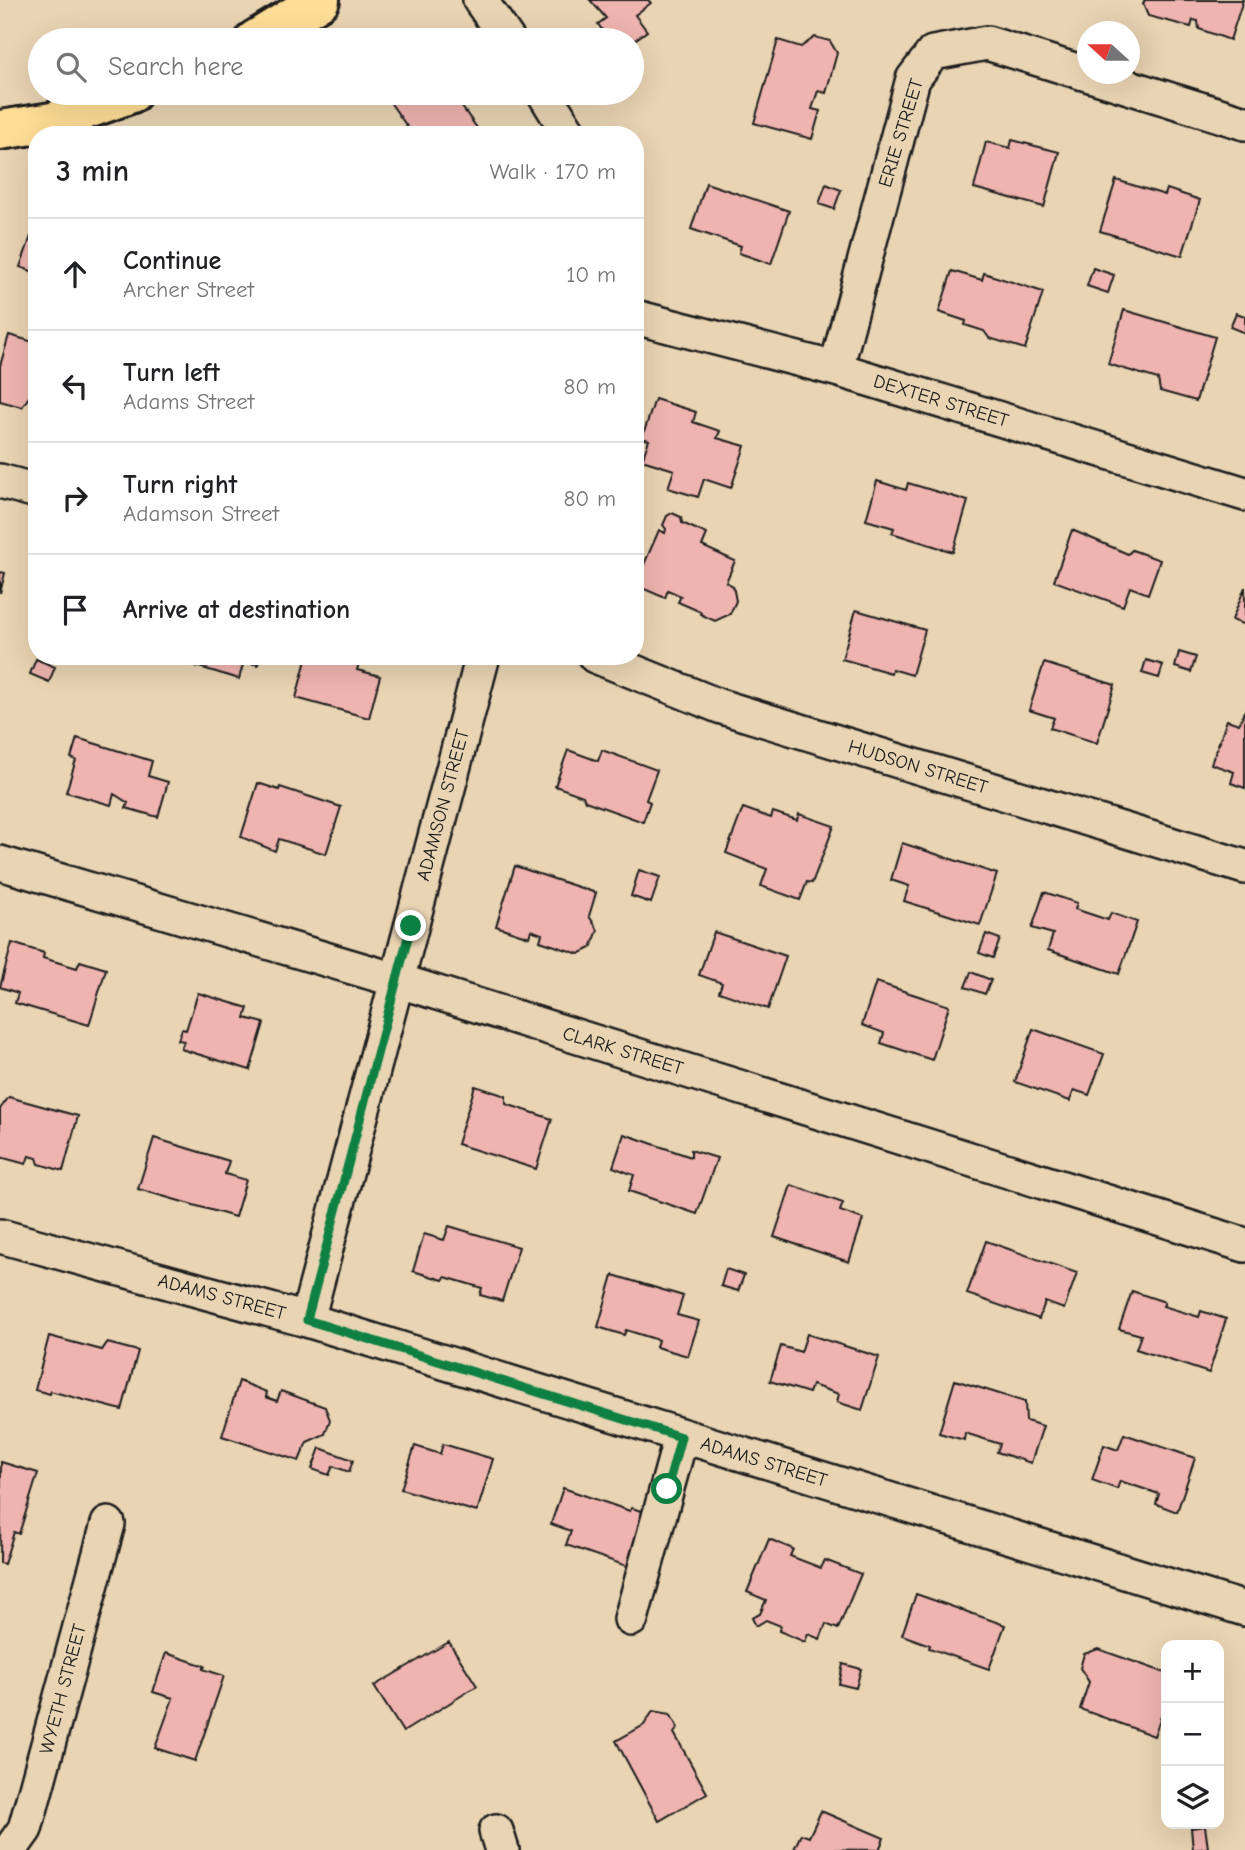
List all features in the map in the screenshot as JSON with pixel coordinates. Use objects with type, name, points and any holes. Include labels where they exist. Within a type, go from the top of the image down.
[{"type":"main road","points":[[274,28],[320,0]]},
{"type":"main road","points":[[0,130],[52,122],[99,105]]},
{"type":"street","points":[[480,0],[500,28]]},
{"type":"street","name":"ERIE STREET","points":[[836,369],[914,79],[933,53],[987,43],[1245,123]]},
{"type":"street","points":[[551,105],[564,126]]},
{"type":"street","name":"DEXTER STREET","points":[[644,319],[836,369],[1245,494]]},
{"type":"street","points":[[0,481],[28,489]]},
{"type":"street","name":"ADAMSON STREET","points":[[307,1320],[481,665]]},
{"type":"street","name":"HUDSON STREET","points":[[617,665],[719,706],[1245,867]]},
{"type":"street","name":"CLARK STREET","points":[[0,863],[397,980],[1245,1245]]},
{"type":"street","name":"ADAMS STREET","points":[[0,1236],[307,1320],[1245,1609]]},
{"type":"street","points":[[631,1619],[681,1437]]},
{"type":"street","name":"WYETH STREET","points":[[10,1850],[24,1829],[108,1524]]},
{"type":"building","points":[[590,0],[648,0],[651,3],[635,15],[647,31],[644,33],[644,28],[601,28],[598,24],[606,18]]},
{"type":"building","points":[[1145,0],[1243,0],[1230,40],[1199,29],[1198,21],[1193,20],[1191,27],[1148,16],[1143,4]]},
{"type":"building","points":[[815,37],[830,41],[837,53],[826,93],[818,91],[812,109],[820,111],[812,139],[754,123],[778,40],[801,47]]},
{"type":"building","points":[[392,105],[461,105],[476,126],[407,126]]},
{"type":"building","points":[[1012,140],[1059,152],[1044,207],[974,188],[986,142],[1010,148]]},
{"type":"building","points":[[1116,180],[1165,195],[1167,189],[1200,200],[1182,256],[1100,231]]},
{"type":"building","points":[[706,183],[789,211],[771,264],[739,253],[741,246],[691,229]]},
{"type":"building","points":[[826,184],[841,190],[834,209],[819,204]]},
{"type":"building","points":[[28,245],[28,270],[20,267]]},
{"type":"building","points":[[1093,268],[1114,275],[1108,293],[1087,286]]},
{"type":"building","points":[[952,271],[982,280],[984,273],[1043,292],[1025,349],[989,338],[984,331],[965,325],[966,321],[939,312]]},
{"type":"building","points":[[1124,310],[1215,337],[1196,401],[1160,391],[1158,379],[1108,364]]},
{"type":"building","points":[[1236,313],[1245,316],[1245,333],[1230,327]]},
{"type":"building","points":[[9,335],[28,340],[28,398],[22,407],[0,401],[0,366]]},
{"type":"building","points":[[655,399],[696,412],[693,422],[720,431],[717,438],[745,446],[731,488],[704,479],[698,497],[668,488],[674,470],[644,461],[649,440],[644,439]]},
{"type":"building","points":[[877,481],[906,490],[908,483],[968,501],[953,552],[892,533],[894,528],[866,520]]},
{"type":"building","points":[[672,513],[681,517],[682,523],[707,534],[702,546],[735,561],[726,582],[733,586],[736,601],[730,614],[715,621],[678,602],[681,596],[668,590],[665,598],[644,589],[644,564],[659,530],[665,533],[663,525],[667,516]]},
{"type":"building","points":[[1072,530],[1128,554],[1132,550],[1160,560],[1148,594],[1130,587],[1123,606],[1054,581]]},
{"type":"building","points":[[0,572],[5,573],[0,593]]},
{"type":"building","points":[[1245,587],[1245,625],[1232,620]]},
{"type":"building","points":[[856,610],[925,630],[912,675],[892,669],[891,673],[842,659]]},
{"type":"building","points":[[1179,652],[1196,657],[1191,672],[1175,667]]},
{"type":"building","points":[[1146,660],[1163,665],[1159,678],[1142,673]]},
{"type":"building","points":[[1044,663],[1115,685],[1097,743],[1050,728],[1054,718],[1029,710]]},
{"type":"building","points":[[34,665],[55,667],[49,682],[30,674]]},
{"type":"building","points":[[193,665],[243,665],[239,679]]},
{"type":"building","points":[[305,665],[358,665],[357,670],[380,676],[369,718],[296,698]]},
{"type":"building","points":[[1245,710],[1245,788],[1231,783],[1234,772],[1211,764],[1227,720],[1239,724]]},
{"type":"building","points":[[77,738],[152,761],[148,776],[168,782],[158,817],[126,808],[128,803],[114,794],[111,805],[66,792],[76,760],[71,758]]},
{"type":"building","points":[[568,750],[598,761],[602,750],[657,770],[646,800],[650,802],[643,822],[585,801],[583,796],[555,786]]},
{"type":"building","points":[[258,783],[279,790],[280,787],[341,807],[326,854],[279,839],[275,851],[241,837]]},
{"type":"building","points":[[743,808],[771,818],[773,812],[797,820],[799,814],[834,826],[812,883],[807,882],[800,900],[761,886],[767,869],[726,853]]},
{"type":"building","points":[[902,843],[997,874],[980,925],[904,901],[909,886],[891,880]]},
{"type":"building","points":[[515,866],[596,893],[589,916],[598,930],[591,948],[579,954],[540,941],[542,934],[531,930],[529,937],[496,926]]},
{"type":"building","points":[[639,870],[660,877],[651,903],[631,896]]},
{"type":"building","points":[[1044,892],[1077,903],[1075,909],[1108,920],[1111,913],[1137,922],[1119,974],[1048,950],[1053,934],[1032,928]]},
{"type":"building","points":[[714,932],[786,956],[768,1009],[719,992],[722,983],[699,975]]},
{"type":"building","points":[[986,934],[1000,939],[993,958],[979,953]]},
{"type":"building","points":[[12,943],[44,953],[43,958],[77,968],[80,961],[106,969],[89,1025],[15,1003],[18,993],[0,987]]},
{"type":"building","points":[[971,972],[991,980],[985,994],[965,987]]},
{"type":"building","points":[[876,982],[949,1006],[932,1060],[881,1043],[884,1033],[862,1025]]},
{"type":"building","points":[[198,993],[248,1008],[245,1018],[264,1023],[250,1070],[181,1049],[184,1041],[178,1040],[182,1029],[186,1030]]},
{"type":"building","points":[[1033,1029],[1104,1054],[1089,1095],[1074,1090],[1070,1101],[1015,1082]]},
{"type":"building","points":[[475,1086],[506,1096],[506,1104],[552,1119],[536,1169],[457,1144]]},
{"type":"building","points":[[9,1097],[78,1116],[63,1171],[39,1164],[37,1158],[29,1156],[26,1164],[0,1157],[0,1109]]},
{"type":"building","points":[[624,1134],[691,1157],[691,1150],[717,1158],[697,1214],[629,1191],[634,1175],[613,1167]]},
{"type":"building","points":[[154,1138],[229,1161],[225,1174],[246,1180],[235,1217],[138,1189]]},
{"type":"building","points":[[791,1185],[843,1203],[840,1211],[863,1219],[849,1262],[774,1237]]},
{"type":"building","points":[[449,1226],[519,1247],[502,1301],[480,1295],[482,1288],[413,1271],[424,1234],[444,1240]]},
{"type":"building","points":[[986,1241],[1077,1273],[1064,1309],[1045,1302],[1039,1319],[967,1294]]},
{"type":"building","points":[[726,1269],[744,1275],[738,1291],[721,1286]]},
{"type":"building","points":[[613,1275],[683,1296],[677,1315],[699,1321],[688,1356],[656,1347],[658,1340],[626,1330],[624,1335],[598,1327]]},
{"type":"building","points":[[1132,1291],[1165,1302],[1163,1306],[1199,1317],[1201,1311],[1226,1319],[1209,1373],[1136,1349],[1141,1335],[1119,1329]]},
{"type":"building","points":[[807,1334],[879,1357],[862,1410],[837,1402],[839,1394],[812,1385],[809,1393],[770,1381],[781,1346],[801,1352]]},
{"type":"building","points":[[49,1336],[102,1350],[107,1343],[138,1351],[122,1410],[50,1391],[50,1394],[35,1390]]},
{"type":"building","points":[[955,1380],[1025,1402],[1026,1421],[1043,1426],[1031,1463],[997,1452],[1000,1444],[965,1433],[964,1440],[939,1433]]},
{"type":"building","points":[[239,1381],[267,1392],[266,1397],[277,1401],[281,1391],[325,1407],[330,1420],[325,1434],[307,1442],[299,1461],[222,1436]]},
{"type":"building","points":[[1124,1434],[1195,1458],[1177,1512],[1156,1504],[1159,1494],[1120,1481],[1117,1489],[1092,1480],[1104,1445],[1118,1450]]},
{"type":"building","points":[[443,1444],[493,1459],[477,1512],[401,1489],[415,1446],[440,1454]]},
{"type":"building","points":[[320,1448],[353,1460],[349,1472],[333,1466],[329,1475],[312,1469]]},
{"type":"building","points":[[1,1462],[38,1473],[19,1534],[14,1532],[4,1564],[0,1563]]},
{"type":"building","points":[[563,1488],[630,1511],[632,1508],[656,1516],[638,1570],[566,1545],[571,1531],[551,1524]]},
{"type":"building","points":[[769,1539],[793,1549],[790,1556],[821,1568],[825,1560],[861,1574],[838,1629],[826,1624],[820,1639],[808,1634],[805,1642],[779,1631],[781,1626],[766,1620],[756,1626],[752,1618],[760,1614],[766,1600],[747,1592]]},
{"type":"building","points":[[916,1594],[1005,1625],[989,1669],[929,1648],[930,1645],[902,1635]]},
{"type":"building","points":[[449,1642],[477,1686],[403,1732],[374,1686]]},
{"type":"building","points":[[1098,1649],[1161,1671],[1161,1716],[1154,1736],[1080,1709],[1089,1682],[1080,1668],[1084,1654]]},
{"type":"building","points":[[166,1653],[205,1666],[203,1669],[224,1676],[195,1761],[155,1748],[173,1698],[153,1692]]},
{"type":"building","points":[[843,1664],[861,1669],[856,1688],[839,1684]]},
{"type":"building","points":[[653,1711],[670,1714],[678,1728],[674,1733],[707,1793],[659,1821],[616,1741],[644,1725]]},
{"type":"building","points":[[821,1811],[884,1838],[879,1850],[794,1849],[801,1834],[809,1837]]},
{"type":"building","points":[[1191,1829],[1205,1829],[1208,1848],[1193,1850]]},
{"type":"route","points":[[411,926],[307,1320],[681,1437],[667,1489]]}]
